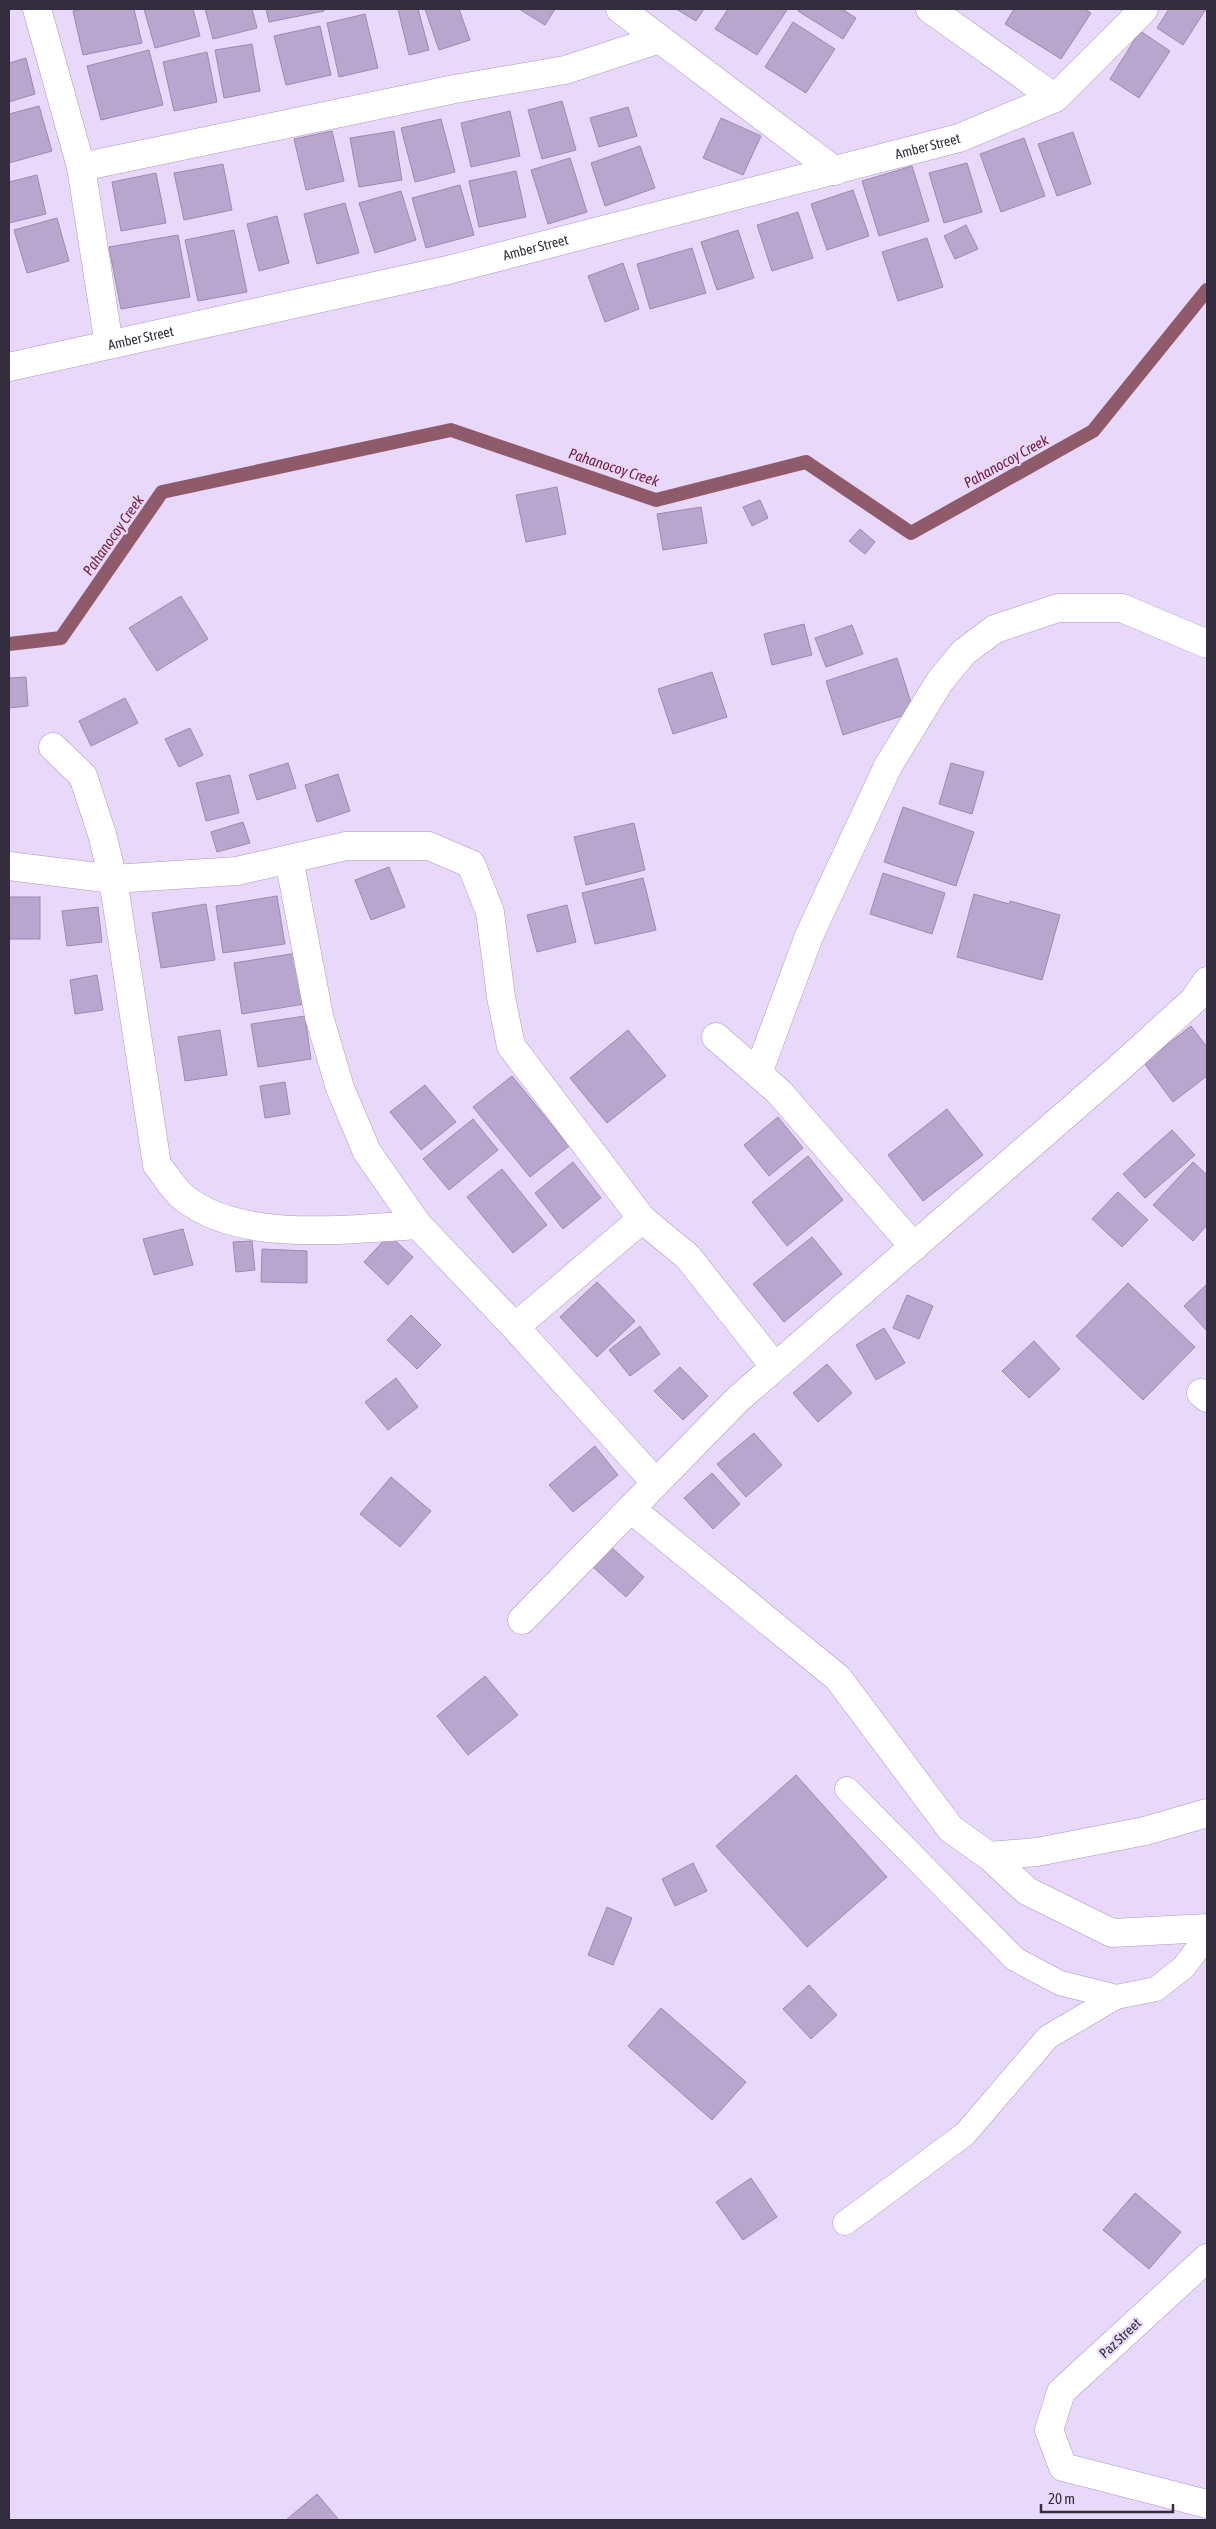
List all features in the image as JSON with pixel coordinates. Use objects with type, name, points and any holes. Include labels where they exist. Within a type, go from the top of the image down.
[{"type":"street","points":[[38,9],[81,167],[109,345]]},
{"type":"street","points":[[620,9],[835,171]]},
{"type":"street","points":[[930,9],[1055,98],[1144,9]]},
{"type":"street","points":[[81,167],[455,89],[565,70],[660,39]]},
{"type":"street","name":"Amber Street","points":[[9,367],[448,270],[835,171],[959,138],[1055,98]]},
{"type":"street","points":[[758,1073],[809,936],[888,766],[940,681],[964,652],[995,629],[1058,608],[1122,608],[1207,644]]},
{"type":"street","points":[[53,748],[83,776],[102,834],[113,879],[157,1165],[186,1200],[224,1220],[307,1232],[418,1225]]},
{"type":"street","points":[[9,866],[113,879],[237,871],[346,846],[429,846],[471,864],[490,912],[501,997],[511,1046],[642,1219],[687,1256],[775,1367]]},
{"type":"street","points":[[289,859],[319,1016],[340,1088],[367,1152],[418,1225],[516,1328],[656,1483]]},
{"type":"street","points":[[522,1620],[738,1399],[1117,1070],[1194,1000],[1207,981]]},
{"type":"street","points":[[716,1037],[779,1092],[914,1246]]},
{"type":"street","points":[[516,1328],[642,1219]]},
{"type":"street","points":[[631,1509],[838,1678],[950,1829],[989,1856],[1027,1891],[1112,1934],[1207,1928]]},
{"type":"street","points":[[989,1856],[1037,1852],[1145,1831],[1207,1813]]},
{"type":"street","name":"Paz Street","points":[[1207,2258],[1061,2392],[1049,2430],[1063,2467],[1207,2503]]},
{"type":"lane","points":[[847,1789],[1015,1959],[1060,1983],[1116,1997]]},
{"type":"lane","points":[[845,2222],[965,2134],[1048,2037],[1116,1997],[1156,1989],[1184,1967],[1207,1936]]},
{"type":"building","points":[[84,9],[134,9],[142,43],[83,55],[73,11]]},
{"type":"building","points":[[144,9],[193,9],[200,36],[155,48]]},
{"type":"building","points":[[205,9],[252,9],[257,28],[213,39]]},
{"type":"building","points":[[266,9],[324,9],[324,11],[269,22]]},
{"type":"building","points":[[398,9],[418,9],[429,50],[409,55]]},
{"type":"building","points":[[425,9],[459,9],[470,40],[439,50]]},
{"type":"building","points":[[519,9],[555,9],[545,25]]},
{"type":"building","points":[[676,9],[704,9],[696,21]]},
{"type":"building","points":[[728,9],[787,10],[757,55],[715,29]]},
{"type":"building","points":[[799,9],[842,9],[856,18],[843,39],[798,11]]},
{"type":"building","points":[[1014,9],[1085,9],[1091,13],[1061,59],[1005,24]]},
{"type":"building","points":[[1169,9],[1206,9],[1183,45],[1157,28]]},
{"type":"building","points":[[365,14],[378,68],[339,77],[327,23]]},
{"type":"building","points":[[793,22],[835,49],[806,93],[765,67]]},
{"type":"building","points":[[320,26],[331,75],[286,85],[274,36]]},
{"type":"building","points":[[1140,31],[1170,51],[1139,98],[1110,79]]},
{"type":"building","points":[[252,44],[260,91],[224,98],[215,50]]},
{"type":"building","points":[[149,50],[163,105],[101,120],[87,66]]},
{"type":"building","points":[[207,52],[217,102],[174,111],[163,62]]},
{"type":"building","points":[[26,58],[35,94],[9,102],[9,63]]},
{"type":"building","points":[[562,101],[576,150],[542,159],[528,110]]},
{"type":"building","points":[[39,106],[52,151],[9,163],[9,114]]},
{"type":"building","points":[[628,107],[637,136],[599,147],[590,118]]},
{"type":"building","points":[[510,111],[520,156],[471,167],[461,123]]},
{"type":"building","points":[[721,118],[761,136],[743,175],[703,158]]},
{"type":"building","points":[[441,119],[455,172],[415,182],[401,128]]},
{"type":"building","points":[[332,131],[344,181],[306,190],[294,139]]},
{"type":"building","points":[[394,131],[402,180],[359,187],[350,138]]},
{"type":"building","points":[[1073,132],[1091,184],[1057,196],[1038,144]]},
{"type":"building","points":[[1024,138],[1045,196],[1001,212],[980,154]]},
{"type":"building","points":[[640,146],[655,188],[605,206],[591,163]]},
{"type":"building","points":[[570,158],[587,212],[548,224],[531,170]]},
{"type":"building","points":[[967,163],[982,212],[944,223],[929,173]]},
{"type":"building","points":[[223,164],[232,210],[184,220],[174,173]]},
{"type":"building","points":[[912,166],[929,221],[879,236],[862,181]]},
{"type":"building","points":[[516,171],[526,217],[479,227],[469,181]]},
{"type":"building","points":[[156,173],[166,223],[121,231],[112,182]]},
{"type":"building","points":[[37,175],[46,214],[9,223],[9,182]]},
{"type":"building","points":[[460,185],[474,235],[426,248],[412,198]]},
{"type":"building","points":[[853,190],[869,236],[827,250],[811,204]]},
{"type":"building","points":[[401,191],[416,240],[375,253],[359,203]]},
{"type":"building","points":[[345,203],[359,253],[317,264],[304,214]]},
{"type":"building","points":[[798,212],[813,258],[772,271],[757,225]]},
{"type":"building","points":[[277,216],[289,263],[259,271],[247,224]]},
{"type":"building","points":[[57,218],[69,261],[27,273],[14,230]]},
{"type":"building","points":[[966,225],[978,249],[955,259],[944,236]]},
{"type":"building","points":[[234,230],[247,292],[198,301],[185,240]]},
{"type":"building","points":[[738,230],[754,278],[717,290],[701,242]]},
{"type":"building","points":[[178,235],[190,297],[121,309],[109,247]]},
{"type":"building","points":[[927,238],[943,287],[898,301],[882,252]]},
{"type":"building","points":[[692,248],[706,293],[650,309],[637,264]]},
{"type":"building","points":[[623,263],[639,309],[605,322],[588,276]]},
{"type":"building","points":[[557,487],[566,534],[526,542],[516,495]]},
{"type":"building","points":[[760,500],[768,518],[752,526],[743,507]]},
{"type":"building","points":[[701,507],[707,543],[663,550],[657,514]]},
{"type":"building","points":[[860,529],[875,542],[865,554],[849,541]]},
{"type":"building","points":[[181,596],[208,639],[157,671],[129,628]]},
{"type":"building","points":[[804,624],[812,655],[772,665],[764,634]]},
{"type":"building","points":[[852,625],[863,654],[826,667],[815,638]]},
{"type":"building","points":[[897,658],[914,712],[843,735],[826,681]]},
{"type":"building","points":[[712,672],[727,717],[673,734],[658,689]]},
{"type":"building","points":[[26,677],[28,706],[9,708],[9,678]]},
{"type":"building","points":[[125,698],[138,723],[91,746],[79,721]]},
{"type":"building","points":[[190,728],[203,755],[179,767],[165,739]]},
{"type":"building","points":[[288,763],[296,788],[257,800],[249,775]]},
{"type":"building","points":[[951,763],[984,772],[972,814],[939,804]]},
{"type":"building","points":[[338,774],[350,811],[317,822],[305,785]]},
{"type":"building","points":[[230,775],[239,813],[206,821],[196,783]]},
{"type":"building","points":[[903,807],[974,832],[956,886],[884,862]]},
{"type":"building","points":[[243,822],[250,843],[217,852],[211,832]]},
{"type":"building","points":[[634,823],[645,870],[586,885],[574,837]]},
{"type":"building","points":[[389,867],[405,907],[371,920],[355,880]]},
{"type":"building","points":[[883,873],[945,893],[932,934],[870,914]]},
{"type":"building","points":[[643,878],[656,930],[595,944],[582,893]]},
{"type":"building","points":[[974,894],[1009,904],[1010,901],[1060,915],[1042,980],[957,957]]},
{"type":"building","points":[[277,896],[285,944],[223,953],[216,906]]},
{"type":"building","points":[[9,897],[40,897],[40,939],[9,939]]},
{"type":"building","points":[[206,904],[215,960],[161,968],[152,913]]},
{"type":"building","points":[[567,905],[576,942],[537,952],[527,915]]},
{"type":"building","points":[[98,907],[102,942],[67,946],[62,911]]},
{"type":"building","points":[[297,953],[305,1004],[242,1014],[234,963]]},
{"type":"building","points":[[97,975],[103,1010],[75,1014],[70,980]]},
{"type":"building","points":[[305,1016],[311,1059],[258,1067],[251,1024]]},
{"type":"building","points":[[1191,1026],[1207,1047],[1207,1076],[1173,1102],[1144,1063]]},
{"type":"building","points":[[220,1030],[227,1075],[185,1081],[178,1037]]},
{"type":"building","points":[[628,1030],[666,1076],[607,1123],[570,1078]]},
{"type":"building","points":[[512,1076],[569,1146],[530,1177],[473,1107]]},
{"type":"building","points":[[285,1082],[290,1114],[265,1118],[260,1086]]},
{"type":"building","points":[[425,1085],[456,1122],[421,1150],[390,1112]]},
{"type":"building","points":[[947,1109],[983,1155],[923,1201],[888,1155]]},
{"type":"building","points":[[778,1117],[803,1148],[769,1176],[744,1145]]},
{"type":"building","points":[[473,1119],[498,1150],[449,1190],[423,1159]]},
{"type":"building","points":[[1172,1130],[1195,1155],[1145,1198],[1123,1174]]},
{"type":"building","points":[[808,1156],[843,1200],[787,1246],[752,1202]]},
{"type":"building","points":[[573,1162],[601,1198],[563,1229],[535,1193]]},
{"type":"building","points":[[1193,1162],[1207,1175],[1207,1225],[1193,1241],[1153,1205]]},
{"type":"building","points":[[502,1169],[547,1225],[513,1253],[467,1197]]},
{"type":"building","points":[[1118,1192],[1148,1220],[1122,1247],[1092,1219]]},
{"type":"building","points":[[183,1229],[193,1265],[154,1275],[143,1239]]},
{"type":"building","points":[[389,1235],[413,1257],[388,1285],[364,1262]]},
{"type":"building","points":[[812,1237],[842,1274],[784,1322],[753,1284]]},
{"type":"building","points":[[252,1241],[255,1270],[236,1272],[233,1242]]},
{"type":"building","points":[[262,1249],[307,1251],[307,1283],[261,1282]]},
{"type":"building","points":[[597,1282],[635,1321],[597,1357],[560,1317]]},
{"type":"building","points":[[1128,1283],[1195,1347],[1143,1400],[1076,1336]]},
{"type":"building","points":[[1207,1284],[1207,1331],[1184,1306]]},
{"type":"building","points":[[907,1295],[933,1306],[919,1339],[893,1328]]},
{"type":"building","points":[[411,1315],[441,1345],[417,1369],[387,1340]]},
{"type":"building","points":[[640,1326],[660,1354],[630,1376],[609,1350]]},
{"type":"building","points":[[884,1328],[905,1363],[876,1380],[856,1345]]},
{"type":"building","points":[[1034,1341],[1060,1369],[1029,1398],[1002,1371]]},
{"type":"building","points":[[827,1364],[852,1393],[818,1422],[793,1393]]},
{"type":"building","points":[[680,1367],[708,1396],[683,1420],[654,1391]]},
{"type":"building","points":[[396,1378],[418,1407],[388,1430],[365,1402]]},
{"type":"building","points":[[754,1433],[782,1465],[746,1497],[717,1464]]},
{"type":"building","points":[[595,1446],[618,1475],[573,1512],[549,1485]]},
{"type":"building","points":[[712,1473],[740,1504],[713,1529],[684,1498]]},
{"type":"building","points":[[391,1477],[431,1511],[400,1547],[360,1514]]},
{"type":"building","points":[[611,1547],[644,1577],[626,1597],[593,1567]]},
{"type":"building","points":[[485,1676],[518,1715],[468,1755],[437,1716]]},
{"type":"building","points":[[796,1775],[887,1877],[807,1947],[716,1846]]},
{"type":"building","points":[[693,1863],[707,1891],[675,1906],[662,1879]]},
{"type":"building","points":[[607,1907],[632,1918],[613,1965],[588,1955]]},
{"type":"building","points":[[809,1985],[837,2015],[811,2039],[783,2009]]},
{"type":"building","points":[[661,2008],[746,2082],[712,2120],[628,2046]]},
{"type":"building","points":[[751,2178],[777,2217],[743,2240],[716,2202]]},
{"type":"building","points":[[1135,2193],[1181,2232],[1149,2269],[1103,2230]]},
{"type":"building","points":[[317,2494],[339,2520],[286,2520]]},
{"type":"waterway","name":"Pahanocoy Creek","points":[[9,644],[61,638],[162,492],[451,430],[656,500],[806,462],[911,533],[1093,431],[1207,290]]}]
